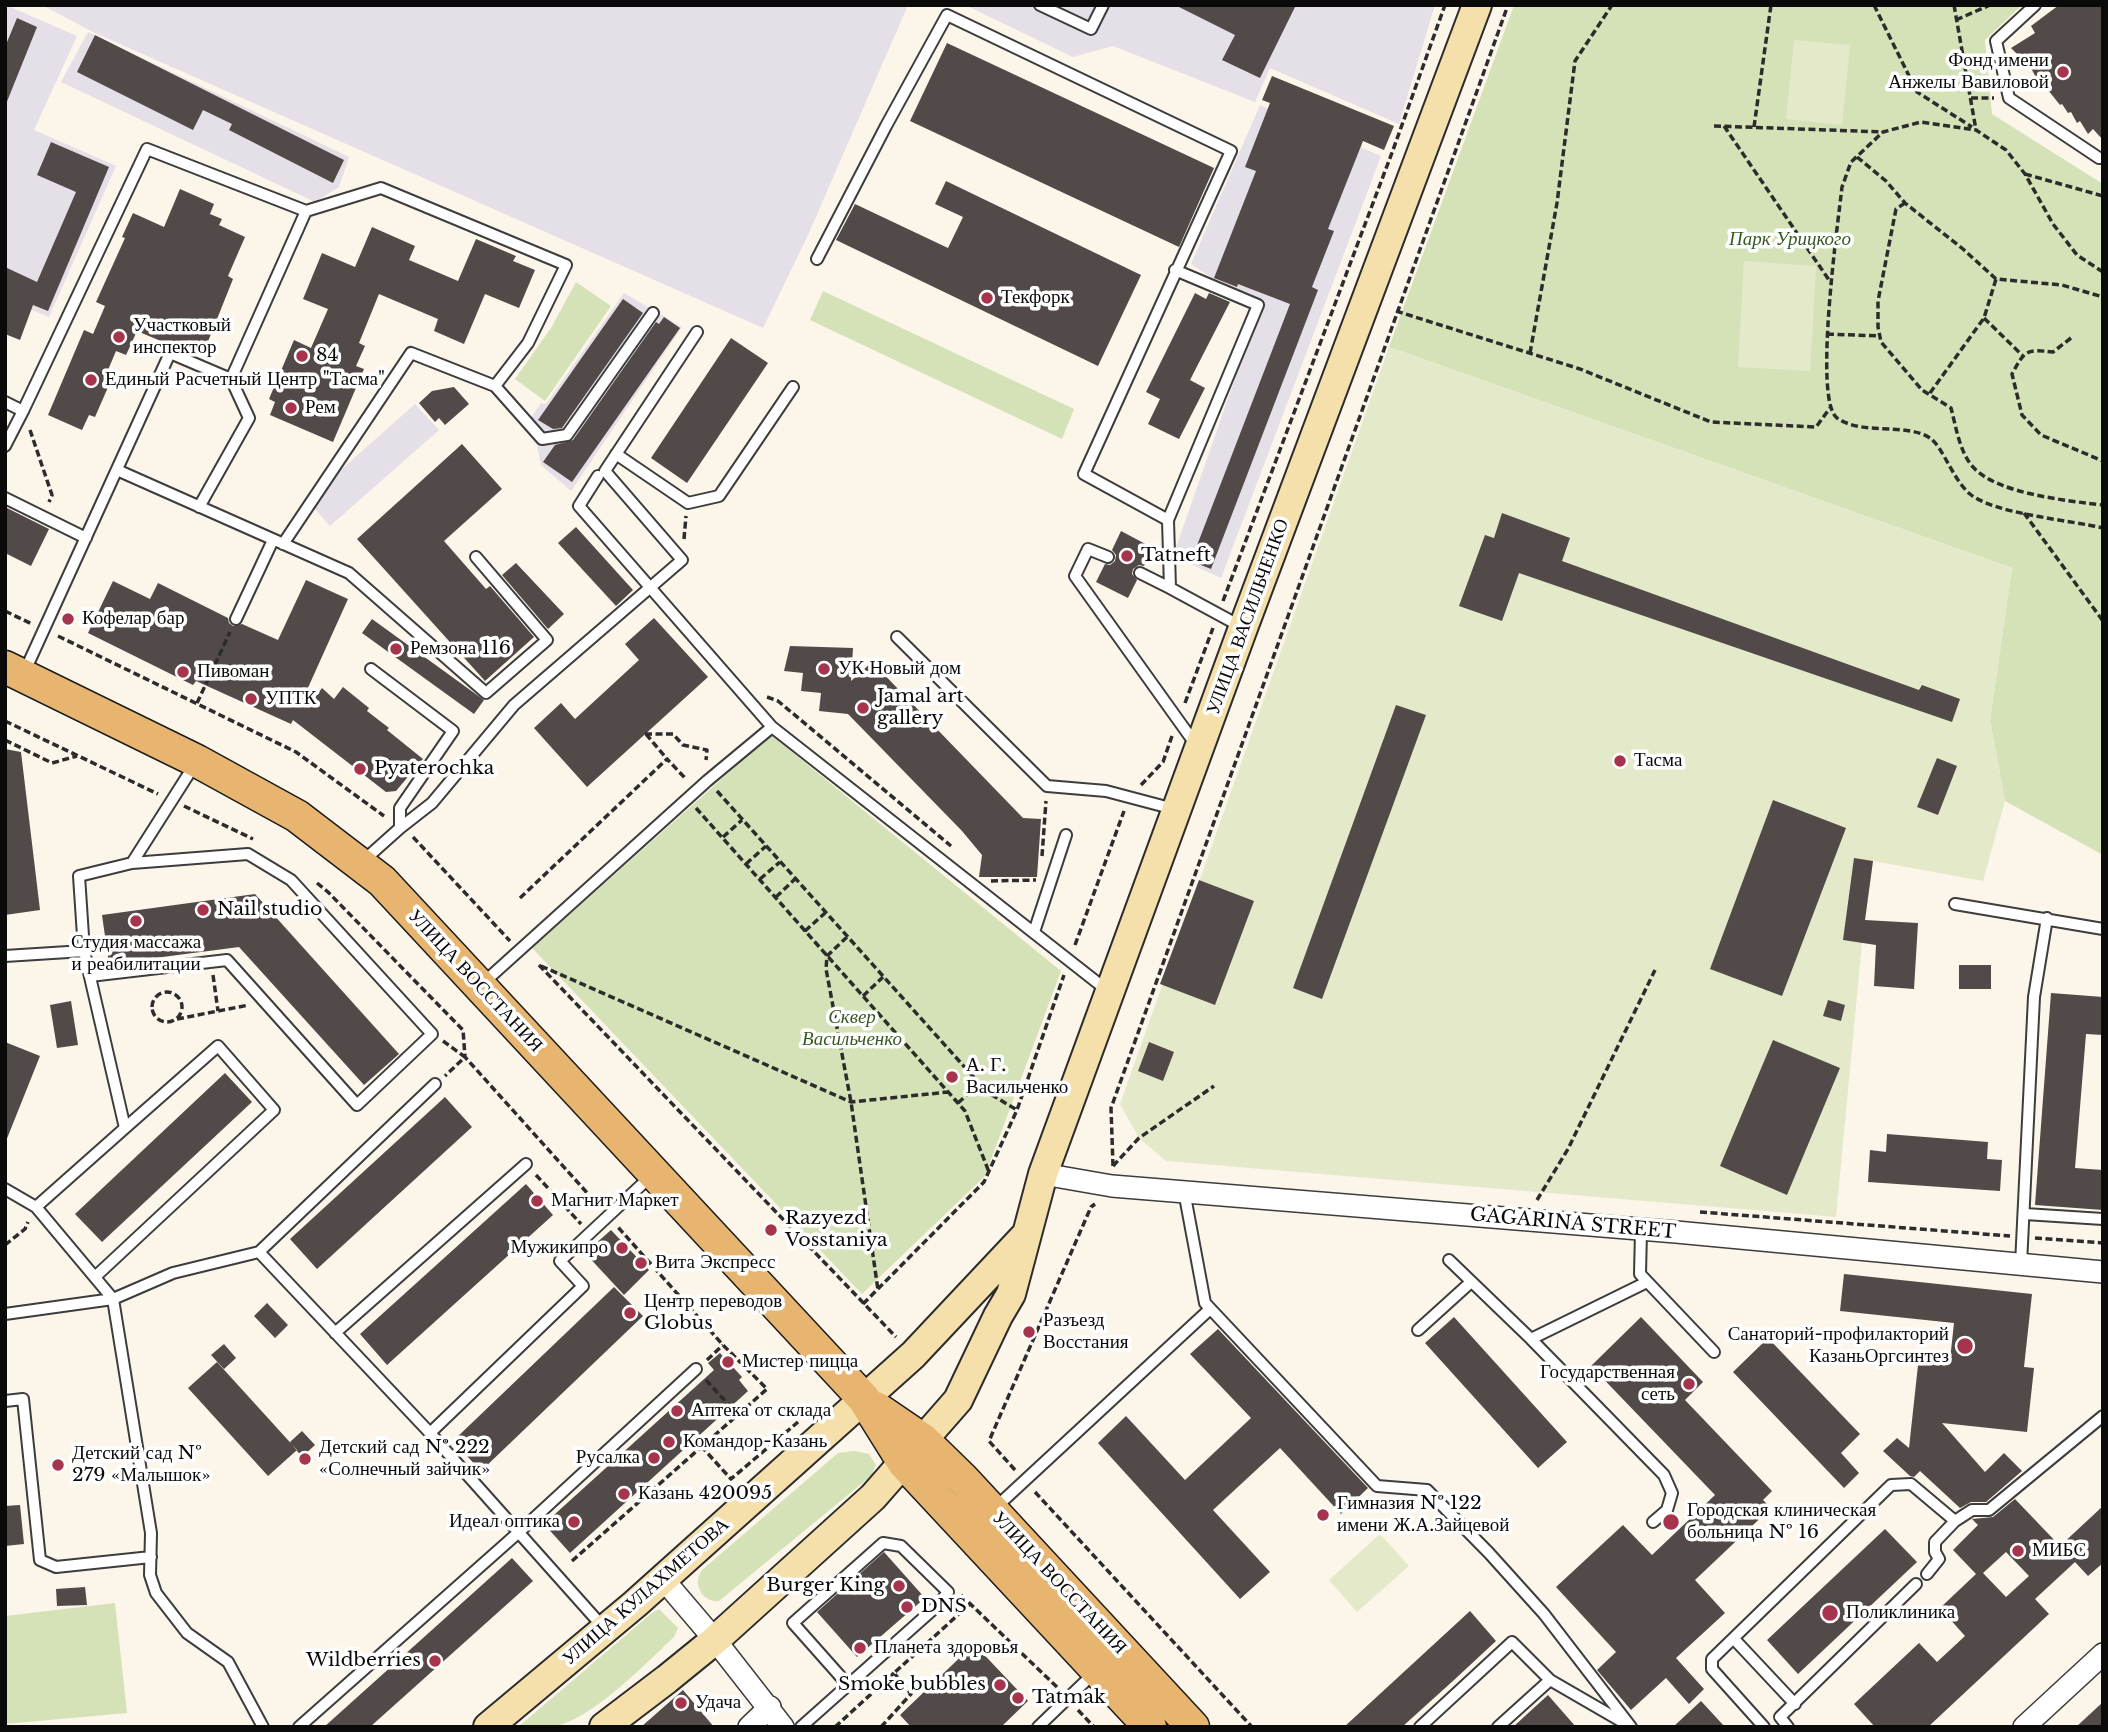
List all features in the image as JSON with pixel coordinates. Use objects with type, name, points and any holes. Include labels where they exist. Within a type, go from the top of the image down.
[{"type":"main road","name":"УЛИЦА ВАСИЛЬЧЕНКО","points":[[914,1452],[957,1401],[1011,1294],[1043,1174],[1243,628],[1477,5]]},
{"type":"main road","name":"УЛИЦА ВОССТАНИЯ","points":[[14,671],[197,761],[297,816],[382,881],[914,1452],[1097,1670],[1150,1727]]},
{"type":"main road","name":"УЛИЦА ВАСИЛЬЧЕНКО","points":[[864,1399],[929,1340],[1028,1232]]},
{"type":"main road","name":"УЛИЦА КУЛАХМЕТОВА","points":[[488,1727],[605,1630],[864,1399]]},
{"type":"main road","name":"УЛИЦА ВОССТАНИЯ","points":[[914,1452],[962,1478],[1194,1727]]},
{"type":"main road","points":[[604,1727],[715,1640],[873,1497],[914,1452]]},
{"type":"street","name":"GAGARINA STREET","points":[[1043,1174],[1112,1186],[1676,1232],[2103,1272]]},
{"type":"street","points":[[663,1579],[783,1727]]},
{"type":"street","points":[[2024,1727],[2103,1654]]},
{"type":"street","points":[[749,1727],[769,1707]]},
{"type":"lane","points":[[1040,5],[1091,29],[1102,5]]},
{"type":"lane","points":[[2035,5],[1997,41],[2009,98],[2099,159],[2103,158]]},
{"type":"lane","points":[[817,259],[947,15],[1231,152],[1084,474],[1168,520]]},
{"type":"lane","points":[[5,446],[147,149],[306,211],[380,188],[566,265],[528,342],[495,386]]},
{"type":"lane","points":[[231,379],[306,211]]},
{"type":"lane","points":[[1170,588],[1168,520],[1258,305],[1175,270]]},
{"type":"lane","points":[[236,619],[278,542],[411,353],[495,386],[542,439],[567,435],[653,313]]},
{"type":"lane","points":[[360,864],[432,803],[513,705],[682,560],[605,471],[698,332]]},
{"type":"lane","points":[[14,671],[44,630],[170,353],[231,379],[249,418],[199,506]]},
{"type":"lane","points":[[616,454],[688,503],[719,496],[793,387]]},
{"type":"lane","points":[[5,402],[23,411]]},
{"type":"lane","points":[[117,470],[349,573],[486,693],[547,640],[476,557]]},
{"type":"lane","points":[[598,476],[579,506],[772,727],[1110,993]]},
{"type":"lane","points":[[5,499],[86,538]]},
{"type":"lane","points":[[1108,557],[1088,549],[1076,576],[1200,750]]},
{"type":"lane","points":[[1140,573],[1243,628]]},
{"type":"lane","points":[[897,637],[1047,786],[1106,791],[1177,810]]},
{"type":"lane","points":[[371,669],[453,732],[400,808],[400,828]]},
{"type":"lane","points":[[480,986],[772,727]]},
{"type":"lane","points":[[132,863],[197,761]]},
{"type":"lane","points":[[1034,932],[1066,835]]},
{"type":"lane","points":[[90,976],[227,960],[357,1105],[432,1034],[291,880],[248,854],[132,863],[79,876],[85,951],[90,976],[125,1128]]},
{"type":"lane","points":[[1955,904],[2103,929]]},
{"type":"lane","points":[[2021,1264],[2034,997],[2047,918]]},
{"type":"lane","points":[[5,956],[85,951]]},
{"type":"lane","points":[[36,1206],[218,1046],[274,1110],[96,1276]]},
{"type":"lane","points":[[5,1314],[113,1299],[173,1273],[259,1252],[435,1084]]},
{"type":"lane","points":[[335,1333],[526,1164]]},
{"type":"lane","points":[[430,1433],[583,1286],[560,1261],[654,1174]]},
{"type":"lane","points":[[5,1189],[36,1206],[113,1299],[150,1532],[150,1575],[156,1593],[187,1633],[228,1662],[263,1727]]},
{"type":"lane","points":[[1184,1191],[1205,1303],[1210,1309],[1377,1486],[1427,1490],[1544,1614],[1631,1727]]},
{"type":"lane","points":[[2025,1213],[2103,1219]]},
{"type":"lane","points":[[1641,1231],[1640,1274],[1713,1352]]},
{"type":"lane","points":[[259,1252],[430,1433],[605,1630]]},
{"type":"lane","points":[[1449,1261],[1531,1339],[1664,1475],[1672,1493],[1667,1510],[1653,1522]]},
{"type":"lane","points":[[1418,1330],[1471,1282]]},
{"type":"lane","points":[[1531,1339],[1647,1282]]},
{"type":"lane","points":[[991,1511],[1210,1309]]},
{"type":"lane","points":[[299,1727],[519,1532],[696,1369]]},
{"type":"lane","points":[[5,1401],[23,1399],[40,1560],[56,1567],[151,1557]]},
{"type":"lane","points":[[1927,1574],[1939,1559],[1935,1552],[1935,1542],[1955,1521],[1972,1510],[1990,1510],[2103,1416]]},
{"type":"lane","points":[[1916,1584],[1795,1704],[1766,1727],[1712,1669],[1712,1659],[1891,1485],[1911,1484],[1955,1521]]},
{"type":"lane","points":[[801,1727],[938,1605],[948,1592],[901,1546],[883,1543],[793,1623],[848,1685]]},
{"type":"lane","points":[[1734,1639],[1795,1704]]},
{"type":"lane","points":[[1420,1727],[1511,1642],[1550,1680],[1631,1727]]},
{"type":"lane","points":[[1038,1727],[1097,1670]]},
{"type":"lane","points":[[1498,1727],[1550,1680]]},
{"type":"lane","points":[[1780,1717],[1788,1727]]},
{"type":"path","points":[[863,1304],[984,1182],[1017,1110],[1130,796],[1163,762],[1389,163],[1445,5]]},
{"type":"path","points":[[1214,1086],[1139,1138],[1113,1166],[1111,1108],[1508,5]]},
{"type":"path","points":[[1530,353],[1557,203],[1575,61],[1612,5]]},
{"type":"path","points":[[1754,127],[1771,5]]},
{"type":"path","points":[[1874,5],[1917,92],[2006,150],[2025,174],[2053,225],[2077,255],[2103,272]]},
{"type":"path","points":[[1954,5],[1976,130]]},
{"type":"path","points":[[1956,20],[1990,5]]},
{"type":"path","points":[[1971,98],[2009,98]]},
{"type":"path","points":[[1714,125],[1883,132],[1921,122],[1976,130]]},
{"type":"path","points":[[1724,126],[1832,284]]},
{"type":"path","points":[[1396,311],[1580,369],[1711,422],[1816,427],[1829,408],[1827,334],[1842,187],[1851,162],[1883,132]]},
{"type":"path","points":[[1857,157],[1905,203],[1996,279],[2062,285],[2103,297]]},
{"type":"path","points":[[2025,174],[2103,196]]},
{"type":"path","points":[[1905,203],[1896,209],[1878,301],[1881,342],[1922,390],[1951,408],[1964,453],[1975,469],[1997,482],[2035,496],[2103,505]]},
{"type":"path","points":[[1930,393],[1984,317],[1996,279]]},
{"type":"path","points":[[1984,317],[2022,355]]},
{"type":"path","points":[[1827,334],[1880,336]]},
{"type":"path","points":[[2071,338],[2053,352],[2032,349],[2022,355],[2012,374],[2022,415],[2041,435],[2103,461]]},
{"type":"path","points":[[1829,408],[1837,418],[1856,426],[1923,434],[1933,440],[1956,480],[1972,496],[2008,511],[2103,528]]},
{"type":"path","points":[[23,411],[52,495],[43,517]]},
{"type":"path","points":[[682,560],[688,503]]},
{"type":"path","points":[[2024,513],[2103,621]]},
{"type":"path","points":[[5,611],[296,751],[419,842],[510,941]]},
{"type":"path","points":[[197,703],[236,619]]},
{"type":"path","points":[[733,682],[778,701],[955,849]]},
{"type":"path","points":[[707,750],[682,745],[673,734],[645,734],[686,779],[710,784],[979,1084],[1017,1110]]},
{"type":"path","points":[[5,740],[52,763],[79,755]]},
{"type":"path","points":[[520,898],[667,759]]},
{"type":"path","points":[[1041,868],[1047,786]]},
{"type":"path","points":[[701,813],[965,1111],[989,1172]]},
{"type":"path","points":[[723,837],[742,820]]},
{"type":"path","points":[[746,864],[766,846]]},
{"type":"path","points":[[760,880],[779,862]]},
{"type":"path","points":[[775,897],[795,879]]},
{"type":"path","points":[[989,881],[1040,880]]},
{"type":"path","points":[[806,931],[825,913]]},
{"type":"path","points":[[847,937],[827,956],[826,969],[851,1102],[878,1290]]},
{"type":"path","points":[[212,962],[218,1011]]},
{"type":"path","points":[[903,1343],[539,965],[851,1102],[948,1092]]},
{"type":"path","points":[[1538,1200],[1569,1149],[1655,970]]},
{"type":"path","points":[[863,996],[883,977]]},
{"type":"path","points":[[177,1019],[181,1013],[181,999],[168,992],[161,993],[152,1003],[155,1016],[166,1022],[265,1002]]},
{"type":"path","points":[[432,1034],[465,1056],[452,1069]]},
{"type":"path","points":[[958,1103],[979,1084]]},
{"type":"path","points":[[537,1154],[546,1147]]},
{"type":"path","points":[[526,1164],[590,1234]]},
{"type":"path","points":[[1101,1201],[1091,1207],[989,1441],[1252,1727]]},
{"type":"path","points":[[5,1245],[25,1228],[36,1206]]},
{"type":"path","points":[[723,1345],[696,1369],[737,1415]]},
{"type":"path","points":[[572,1561],[766,1389]]},
{"type":"path","points":[[701,1446],[731,1479],[798,1422]]},
{"type":"path","points":[[960,1595],[1067,1697],[1094,1727]]},
{"type":"path","points":[[881,1727],[911,1693],[894,1673],[970,1604]]},
{"type":"shaded area","points":[[42,5],[908,5],[808,235],[763,328],[95,33]]},
{"type":"shaded area","points":[[965,5],[1435,5],[1399,124],[1270,68],[1255,102],[1113,46],[1073,57]]},
{"type":"shaded area","points":[[8,6],[77,36],[34,130],[116,166],[49,317],[5,299],[5,16]]},
{"type":"shaded area","points":[[88,32],[349,157],[339,187],[315,202],[61,82]]},
{"type":"shaded area","points":[[1260,105],[1381,156],[1221,578],[1173,556],[1261,304],[1191,264]]},
{"type":"shaded area","points":[[624,293],[682,327],[571,491],[541,465],[531,418],[541,403],[546,404]]},
{"type":"shaded area","points":[[415,404],[439,430],[330,526],[307,500]]},
{"type":"green space","name":"Парк Урицкого","points":[[1514,5],[2022,5],[1985,40],[1992,114],[2103,184],[2103,855],[2005,801],[1990,720],[2012,568],[1389,347]]},
{"type":"green space","points":[[1794,40],[1850,45],[1842,125],[1786,119]]},
{"type":"green space","points":[[1744,261],[1816,266],[1810,371],[1738,367]]},
{"type":"green space","points":[[576,282],[611,306],[545,401],[515,379],[551,328]]},
{"type":"green space","points":[[823,291],[1074,409],[1062,439],[810,320]]},
{"type":"green space","name":"Тасма","points":[[1389,347],[2012,568],[1990,720],[2005,801],[1983,881],[1873,861],[1862,943],[1836,1217],[1166,1161],[1139,1138],[1120,1104]]},
{"type":"green space","name":"Сквер Васильченко","points":[[771,735],[1061,971],[985,1176],[862,1294],[532,948]]},
{"type":"green space","points":[[854,1451],[869,1454],[876,1465],[871,1476],[719,1601],[708,1599],[700,1591],[698,1581],[702,1570],[838,1453]]},
{"type":"green space","points":[[1380,1534],[1409,1566],[1357,1612],[1329,1580]]},
{"type":"green space","points":[[115,1603],[127,1713],[5,1724],[5,1616]]},
{"type":"green space","points":[[659,1609],[678,1628],[674,1637],[633,1676],[583,1715],[566,1723],[551,1727],[518,1727],[652,1613]]},
{"type":"building","points":[[1175,5],[1296,5],[1260,78],[1222,60],[1235,35]]},
{"type":"building","points":[[2059,5],[2103,5],[2103,140],[2093,129],[2088,134],[2080,121],[2077,123],[2071,112],[2068,113],[2062,104],[2060,105],[2044,85],[2041,87],[2031,68],[2011,48],[2035,33],[2031,26]]},
{"type":"building","points":[[17,18],[37,27],[6,104],[5,47]]},
{"type":"building","points":[[95,35],[344,160],[333,183],[229,130],[232,124],[203,110],[193,130],[77,72]]},
{"type":"building","points":[[947,43],[1214,168],[1179,247],[910,121]]},
{"type":"building","points":[[1272,76],[1394,126],[1384,150],[1363,141],[1328,229],[1334,231],[1312,287],[1318,290],[1211,569],[1191,561],[1290,304],[1214,278],[1256,171],[1245,167],[1270,103],[1262,100]]},
{"type":"building","points":[[51,142],[109,167],[48,311],[33,305],[20,340],[5,334],[5,267],[37,282],[76,192],[37,175]]},
{"type":"building","points":[[946,181],[1141,275],[1098,366],[836,240],[855,204],[948,248],[963,217],[935,204]]},
{"type":"building","points":[[180,189],[214,204],[210,214],[222,219],[219,225],[245,237],[228,276],[233,279],[207,344],[201,340],[194,355],[137,331],[126,355],[116,351],[103,382],[109,385],[95,417],[89,415],[82,430],[48,415],[84,330],[93,334],[105,306],[96,302],[125,238],[122,237],[133,213],[164,227]]},
{"type":"building","points":[[372,227],[415,246],[409,260],[458,281],[476,239],[516,256],[513,261],[535,270],[519,308],[485,294],[464,344],[434,331],[438,319],[379,294],[359,343],[365,346],[356,366],[364,369],[333,442],[270,415],[275,402],[269,399],[294,340],[311,348],[328,309],[303,299],[322,253],[355,267]]},
{"type":"building","points":[[1195,293],[1206,299],[1209,293],[1230,302],[1190,380],[1205,388],[1179,439],[1148,424],[1160,399],[1146,392]]},
{"type":"building","points":[[623,299],[643,313],[562,428],[553,429],[538,420]]},
{"type":"building","points":[[664,317],[680,328],[572,482],[543,462],[555,445],[573,440],[656,322],[659,324]]},
{"type":"building","points":[[731,338],[768,363],[687,483],[651,458]]},
{"type":"building","points":[[454,387],[469,404],[445,425],[439,418],[435,422],[419,403],[432,391]]},
{"type":"building","points":[[462,444],[502,489],[444,541],[486,589],[490,586],[534,637],[485,681],[357,539]]},
{"type":"building","points":[[5,507],[49,529],[31,566],[5,553]]},
{"type":"building","points":[[1502,513],[1570,538],[1562,561],[1919,690],[1922,685],[1960,699],[1952,722],[1519,573],[1502,621],[1459,606],[1485,535],[1494,538]]},
{"type":"building","points":[[576,527],[633,590],[616,606],[558,543]]},
{"type":"building","points":[[1121,531],[1153,548],[1144,566],[1139,565],[1133,569],[1132,574],[1137,580],[1128,598],[1096,582],[1105,564],[1110,565],[1115,561],[1116,555],[1112,550]]},
{"type":"building","points":[[516,563],[564,614],[548,629],[502,575]]},
{"type":"building","points":[[306,580],[348,599],[302,701],[309,706],[322,688],[334,699],[343,687],[369,708],[367,711],[389,728],[387,730],[423,759],[396,791],[386,792],[293,720],[291,724],[196,681],[193,685],[88,633],[113,581],[150,599],[158,583],[228,618],[233,626],[242,624],[278,640]]},
{"type":"building","points":[[654,618],[708,677],[587,787],[534,728],[561,703],[575,719],[639,660],[625,644]]},
{"type":"building","points":[[372,619],[484,700],[474,714],[362,633]]},
{"type":"building","points":[[790,646],[853,648],[851,681],[872,662],[1023,818],[1041,819],[1037,877],[979,877],[982,855],[962,831],[848,714],[819,711],[821,693],[801,691],[803,673],[784,671]]},
{"type":"building","points":[[1396,705],[1426,715],[1322,999],[1293,988]]},
{"type":"building","points":[[5,749],[21,752],[40,910],[5,915]]},
{"type":"building","points":[[1937,758],[1957,766],[1938,815],[1917,807]]},
{"type":"building","points":[[1773,800],[1846,828],[1782,996],[1710,969]]},
{"type":"building","points":[[1854,858],[1873,861],[1865,920],[1918,923],[1914,989],[1874,986],[1876,945],[1843,940]]},
{"type":"building","points":[[1199,880],[1254,901],[1215,1005],[1160,984]]},
{"type":"building","points":[[255,894],[399,1054],[364,1085],[239,947],[109,964],[102,915]]},
{"type":"building","points":[[1959,965],[1991,965],[1991,989],[1959,989]]},
{"type":"building","points":[[2051,993],[2103,997],[2103,1035],[2086,1034],[2075,1168],[2103,1170],[2103,1210],[2035,1205]]},
{"type":"building","points":[[1828,1000],[1845,1005],[1841,1021],[1823,1016]]},
{"type":"building","points":[[71,1001],[78,1045],[57,1048],[50,1005]]},
{"type":"building","points":[[1773,1040],[1840,1068],[1787,1195],[1720,1166]]},
{"type":"building","points":[[5,1042],[40,1056],[6,1141],[5,1141]]},
{"type":"building","points":[[1149,1042],[1174,1052],[1163,1081],[1138,1071]]},
{"type":"building","points":[[225,1073],[252,1102],[102,1242],[75,1214]]},
{"type":"building","points":[[445,1097],[472,1127],[317,1269],[290,1239]]},
{"type":"building","points":[[1887,1134],[1988,1142],[1987,1159],[2002,1160],[2000,1191],[1868,1182],[1870,1150],[1886,1152]]},
{"type":"building","points":[[526,1184],[553,1215],[387,1365],[360,1334]]},
{"type":"building","points":[[611,1230],[649,1270],[624,1295],[585,1253]]},
{"type":"building","points":[[1844,1274],[2032,1294],[2024,1367],[2034,1368],[2027,1432],[1942,1423],[1985,1472],[2004,1453],[2022,1471],[1986,1502],[1971,1502],[1960,1508],[1920,1471],[1914,1477],[1910,1476],[1883,1451],[1897,1438],[1909,1448],[1919,1356],[1950,1360],[1954,1323],[1840,1311]]},
{"type":"building","points":[[614,1287],[643,1316],[481,1471],[453,1441]]},
{"type":"building","points":[[267,1303],[288,1325],[275,1338],[254,1316]]},
{"type":"building","points":[[1454,1317],[1567,1442],[1538,1468],[1425,1343]]},
{"type":"building","points":[[1641,1317],[1703,1382],[1685,1400],[1772,1491],[1763,1500],[1771,1508],[1695,1580],[1725,1613],[1676,1658],[1704,1689],[1689,1704],[1666,1678],[1631,1710],[1597,1670],[1616,1652],[1556,1587],[1623,1525],[1652,1555],[1715,1495],[1591,1366]]},
{"type":"building","points":[[1218,1329],[1368,1488],[1341,1514],[1280,1448],[1213,1510],[1270,1572],[1240,1599],[1098,1443],[1126,1416],[1185,1480],[1251,1418],[1190,1354]]},
{"type":"building","points":[[1768,1338],[1860,1434],[1841,1453],[1859,1473],[1844,1488],[1733,1372]]},
{"type":"building","points":[[224,1344],[236,1358],[224,1369],[211,1355]]},
{"type":"building","points":[[720,1353],[742,1377],[739,1380],[748,1391],[570,1553],[544,1524],[714,1370],[708,1363]]},
{"type":"building","points":[[217,1362],[297,1450],[268,1476],[188,1388]]},
{"type":"building","points":[[302,1431],[315,1445],[302,1457],[290,1442]]},
{"type":"building","points":[[2015,1499],[2060,1546],[2103,1506],[2103,1563],[2088,1576],[2075,1562],[2035,1599],[2049,1614],[1928,1727],[1875,1727],[1854,1704],[1919,1643],[1937,1662],[1965,1636],[1940,1608],[1976,1574],[1953,1550],[1978,1525],[1972,1519],[1993,1517]],"holes":[[[2006,1552],[2029,1576],[2006,1597],[1983,1573]]]},
{"type":"building","points":[[20,1505],[24,1544],[5,1546],[5,1506]]},
{"type":"building","points":[[1885,1529],[1917,1562],[1798,1674],[1767,1640]]},
{"type":"building","points":[[884,1552],[925,1598],[857,1657],[817,1612]]},
{"type":"building","points":[[512,1558],[533,1581],[370,1727],[324,1727]]},
{"type":"building","points":[[85,1587],[87,1605],[57,1606],[56,1589]]},
{"type":"building","points":[[1470,1611],[1496,1641],[1454,1680],[1402,1727],[1344,1727]]},
{"type":"building","points":[[974,1644],[1028,1701],[1001,1727],[911,1727],[900,1715]]},
{"type":"building","name":"Удача","points":[[683,1690],[714,1727],[641,1727]]},
{"type":"building","points":[[1548,1695],[1576,1727],[1513,1727],[1537,1705]]},
{"type":"building","points":[[1701,1701],[1725,1727],[1673,1727]]},
{"type":"building","points":[[2103,1702],[2103,1727],[2076,1727]]},
{"type":"place","name":"Фонд имени Анжелы Вавиловой","points":[[2063,72]]},
{"type":"place","name":"Текфорк","points":[[987,298]]},
{"type":"place","name":"Участковый инспектор","points":[[119,337]]},
{"type":"place","name":"84","points":[[302,356]]},
{"type":"place","name":"Единый Расчетный Центр \"Тасма\"","points":[[91,380]]},
{"type":"place","name":"Рем","points":[[291,408]]},
{"type":"place","name":"Tatneft","points":[[1127,556]]},
{"type":"place","name":"Кофелар бар","points":[[68,619]]},
{"type":"place","name":"Ремзона 116","points":[[396,649]]},
{"type":"place","name":"УК Новый дом","points":[[824,669]]},
{"type":"place","name":"Пивоман","points":[[183,672]]},
{"type":"place","name":"УПТК","points":[[251,699]]},
{"type":"place","name":"Jamal art gallery","points":[[863,708]]},
{"type":"place","name":"Тасма","points":[[1620,761]]},
{"type":"place","name":"Pyaterochka","points":[[360,769]]},
{"type":"place","name":"Nail studio","points":[[203,910]]},
{"type":"place","name":"Студия массажа и реабилитации","points":[[136,921]]},
{"type":"place","name":"А. Г. Васильченко","points":[[952,1077]]},
{"type":"place","name":"Магнит Маркет","points":[[537,1201]]},
{"type":"place","name":"Razyezd Vosstaniya","points":[[771,1230]]},
{"type":"place","name":"Мужикипро","points":[[622,1248]]},
{"type":"place","name":"Вита Экспресс","points":[[641,1263]]},
{"type":"place","name":"Центр переводов Globus","points":[[630,1313]]},
{"type":"place","name":"Разъезд Восстания","points":[[1029,1332]]},
{"type":"place","name":"Санаторий-профилакторий КазаньОргсинтез","points":[[1965,1346]]},
{"type":"place","name":"Мистер пицца","points":[[728,1362]]},
{"type":"place","name":"Государственная сеть","points":[[1689,1384]]},
{"type":"place","name":"Аптека от склада","points":[[677,1411]]},
{"type":"place","name":"Командор-Казань","points":[[669,1442]]},
{"type":"place","name":"Русалка","points":[[654,1458]]},
{"type":"place","name":"Детский сад № 222 «Солнечный зайчик»","points":[[305,1459]]},
{"type":"place","name":"Детский сад № 279 «Малышок»","points":[[58,1465]]},
{"type":"place","name":"Казань 420095","points":[[624,1494]]},
{"type":"place","name":"Гимназия № 122 имени Ж.А.Зайцевой","points":[[1323,1515]]},
{"type":"place","name":"Идеал оптика","points":[[574,1522]]},
{"type":"place","name":"Городская клиническая больница № 16","points":[[1671,1522]]},
{"type":"place","name":"МИБС","points":[[2018,1551]]},
{"type":"place","name":"Burger King","points":[[899,1586]]},
{"type":"place","name":"DNS","points":[[907,1607]]},
{"type":"place","name":"Поликлиника","points":[[1830,1613]]},
{"type":"place","name":"Планета здоровья","points":[[860,1648]]},
{"type":"place","name":"Wildberries","points":[[435,1661]]},
{"type":"place","name":"Smoke bubbles","points":[[1000,1685]]},
{"type":"place","name":"Tatmak","points":[[1018,1698]]},
{"type":"place","name":"Удача","points":[[681,1703]]}]
